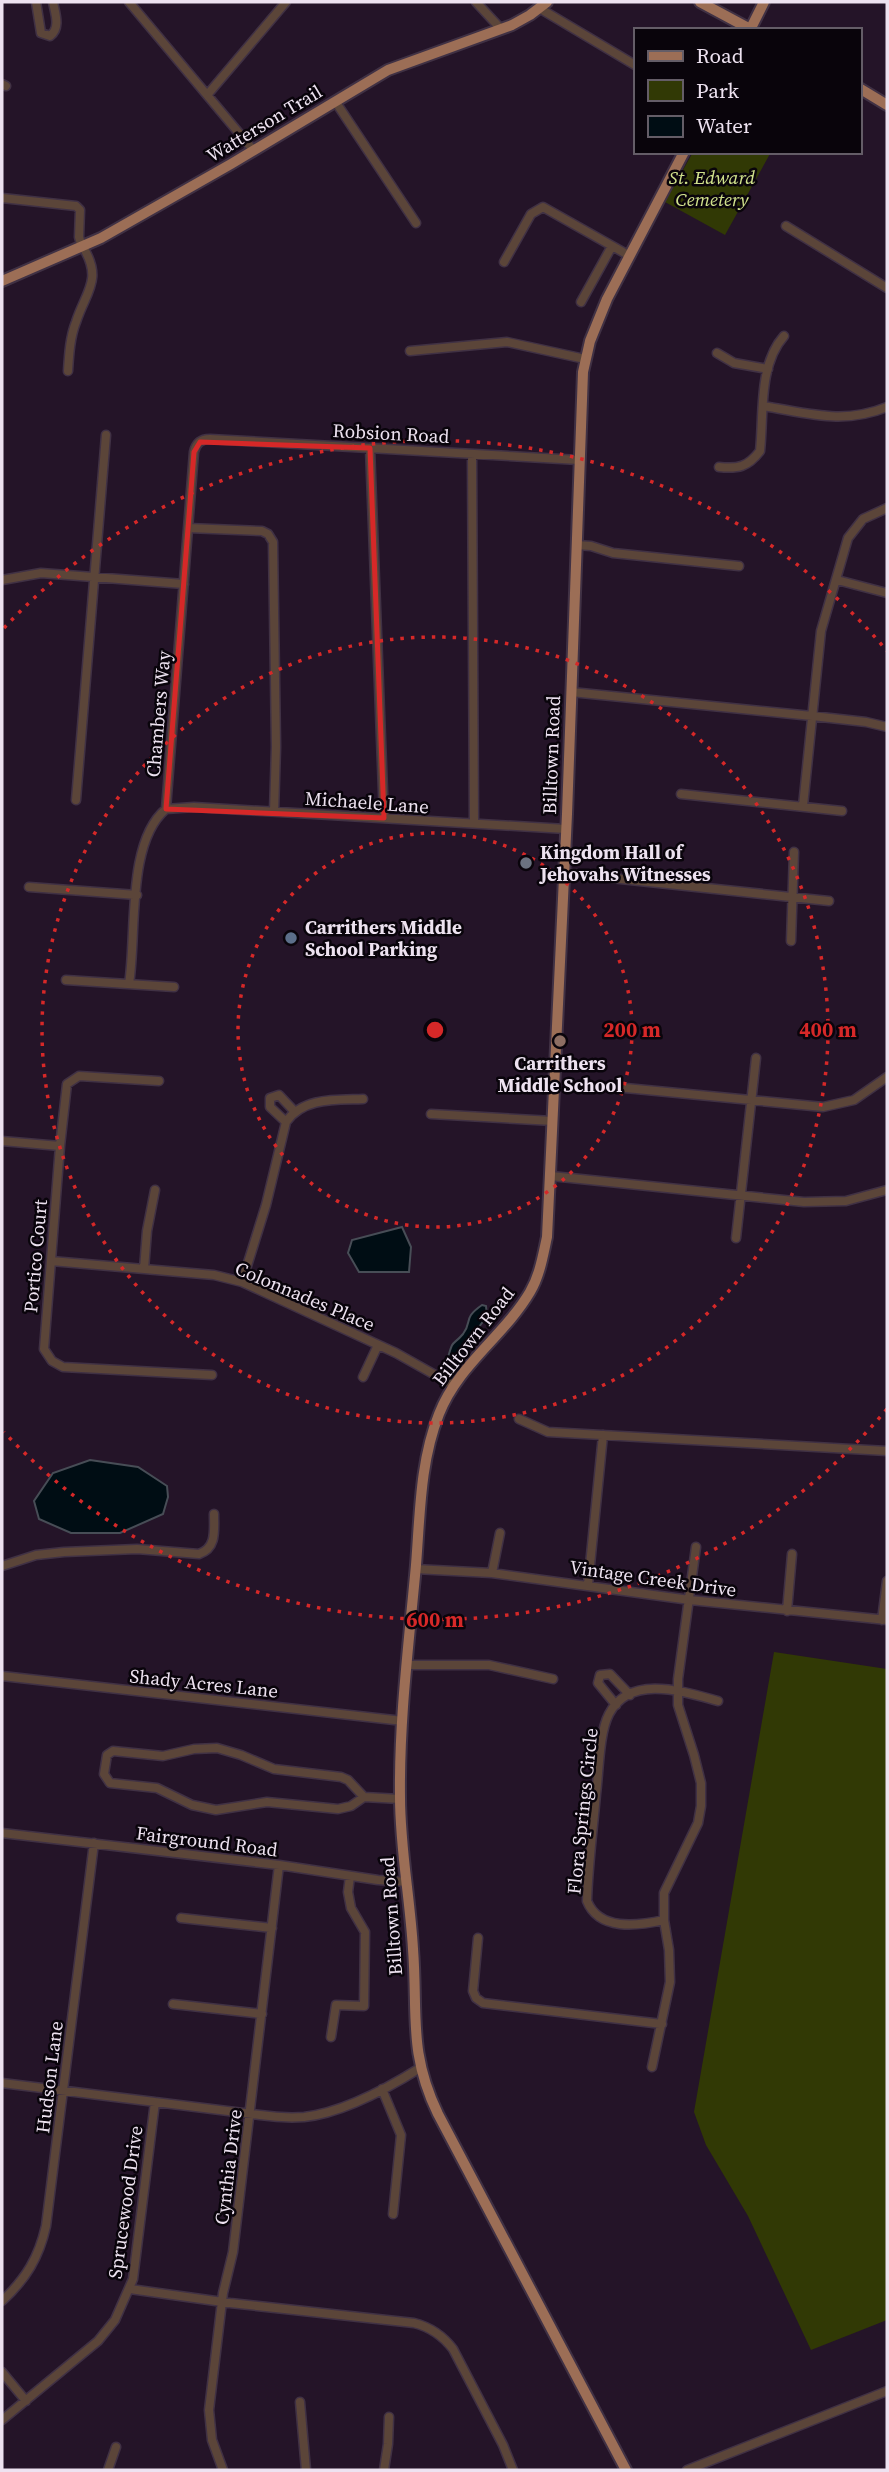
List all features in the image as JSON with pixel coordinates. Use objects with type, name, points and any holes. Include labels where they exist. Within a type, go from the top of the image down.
[{"type":"main road","points":[[700,2],[749,28]]},
{"type":"main road","points":[[751,28],[764,2]]},
{"type":"main road","name":"Watterson Trail","points":[[2,281],[83,247],[147,213],[399,65],[522,20],[543,5]]},
{"type":"main road","points":[[861,89],[887,105]]},
{"type":"main road","name":"Billtown Road","points":[[626,2470],[438,2114],[420,2068],[415,2044],[414,1952],[400,1799],[407,1665],[428,1452],[439,1412],[453,1385],[517,1310],[533,1287],[547,1237],[566,830],[581,389],[585,359],[595,327],[683,154]]},
{"type":"street","points":[[36,2],[41,33],[50,36],[54,34],[56,26],[53,2]]},
{"type":"street","points":[[208,94],[286,2]]},
{"type":"street","points":[[476,2],[500,29]]},
{"type":"street","points":[[133,3],[254,151]]},
{"type":"street","points":[[543,5],[634,64]]},
{"type":"street","points":[[335,101],[416,222]]},
{"type":"street","points":[[2,198],[76,206],[80,210],[79,237],[93,268],[93,284],[75,324],[68,371]]},
{"type":"street","points":[[504,262],[531,214],[540,208],[551,210],[630,256]]},
{"type":"street","points":[[786,226],[887,288]]},
{"type":"street","points":[[581,302],[612,246]]},
{"type":"street","points":[[719,467],[741,468],[760,451],[768,369],[773,353],[784,336]]},
{"type":"street","points":[[410,351],[507,342],[585,359]]},
{"type":"street","points":[[717,353],[734,363],[768,369]]},
{"type":"street","points":[[763,406],[840,418],[864,416],[887,407]]},
{"type":"street","points":[[76,800],[106,435]]},
{"type":"street","name":"Robsion Road","points":[[202,440],[579,460]]},
{"type":"street","name":"Chambers Way","points":[[166,809],[194,452],[202,440]]},
{"type":"street","points":[[370,448],[384,818]]},
{"type":"street","points":[[472,454],[474,824]]},
{"type":"street","points":[[803,806],[821,631],[848,538],[863,519],[887,508]]},
{"type":"street","points":[[188,528],[262,531],[268,534],[273,542],[276,747],[274,812]]},
{"type":"street","points":[[576,545],[591,546],[613,553],[739,566]]},
{"type":"street","points":[[2,580],[41,573],[184,584]]},
{"type":"street","points":[[837,580],[887,593]]},
{"type":"street","points":[[571,692],[812,716],[887,727]]},
{"type":"street","points":[[681,794],[842,811]]},
{"type":"street","name":"Michaele Lane","points":[[166,809],[194,807],[566,830]]},
{"type":"street","points":[[129,984],[140,855],[144,841],[158,816],[166,809]]},
{"type":"street","points":[[791,941],[794,852]]},
{"type":"street","points":[[564,873],[829,901]]},
{"type":"street","points":[[29,887],[137,895]]},
{"type":"street","points":[[66,980],[174,987]]},
{"type":"street","points":[[736,1238],[756,1058]]},
{"type":"street","name":"Portico Court","points":[[159,1081],[79,1076],[71,1080],[66,1088],[44,1349],[52,1362],[63,1367],[212,1375]]},
{"type":"street","points":[[615,1087],[809,1107],[835,1106],[865,1094],[887,1077]]},
{"type":"street","points":[[286,1122],[270,1107],[270,1098],[279,1096],[295,1112]]},
{"type":"street","points":[[242,1282],[260,1227],[286,1122],[295,1112],[318,1102],[363,1099]]},
{"type":"street","points":[[431,1114],[553,1121]]},
{"type":"street","points":[[2,1141],[60,1146]]},
{"type":"street","points":[[551,1176],[828,1202],[866,1197],[887,1190]]},
{"type":"street","points":[[144,1269],[147,1231],[155,1190]]},
{"type":"street","name":"Colonnades Place","points":[[51,1261],[214,1275],[242,1282],[378,1345],[453,1385]]},
{"type":"street","points":[[363,1377],[378,1345]]},
{"type":"street","points":[[519,1419],[548,1432],[887,1451]]},
{"type":"street","points":[[588,1585],[603,1435]]},
{"type":"street","points":[[2,1566],[36,1555],[64,1552],[137,1549],[199,1554],[212,1545],[214,1514]]},
{"type":"street","points":[[492,1573],[500,1533]]},
{"type":"street","points":[[652,2067],[670,1982],[664,1893],[698,1823],[701,1806],[701,1783],[678,1704],[696,1547]]},
{"type":"street","points":[[787,1611],[792,1554]]},
{"type":"street","name":"Vintage Creek Drive","points":[[415,1569],[492,1573],[690,1600],[884,1620]]},
{"type":"street","points":[[884,1620],[887,1581]]},
{"type":"street","points":[[407,1665],[489,1665],[553,1679]]},
{"type":"street","points":[[616,1706],[598,1683],[600,1675],[610,1674],[630,1695]]},
{"type":"street","name":"Shady Acres Lane","points":[[2,1676],[403,1721]]},
{"type":"street","name":"Flora Springs Circle","points":[[664,1920],[640,1924],[611,1924],[594,1914],[587,1902],[606,1721],[616,1706],[630,1695],[656,1688],[678,1689],[718,1701]]},
{"type":"street","points":[[364,1797],[348,1780],[341,1777],[274,1769],[217,1748],[194,1749],[163,1756],[113,1751],[107,1755],[104,1774],[110,1783],[157,1788],[192,1805],[216,1810],[267,1802],[338,1809],[351,1806],[364,1797],[400,1799]]},
{"type":"street","name":"Fairground Road","points":[[2,1833],[407,1882]]},
{"type":"street","name":"Hudson Lane","points":[[2,2301],[32,2266],[43,2238],[94,1843]]},
{"type":"street","name":"Cynthia Drive","points":[[223,2470],[212,2440],[209,2418],[222,2302],[233,2252],[279,1865]]},
{"type":"street","points":[[331,2037],[336,2005],[364,2006],[365,1933],[351,1908],[348,1892],[350,1876]]},
{"type":"street","points":[[181,1918],[272,1928]]},
{"type":"street","points":[[478,1938],[474,1991],[476,1998],[483,2003],[662,2024]]},
{"type":"street","points":[[173,2004],[262,2014]]},
{"type":"street","points":[[2,2083],[281,2117],[316,2115],[382,2089],[420,2068]]},
{"type":"street","points":[[382,2089],[401,2135],[393,2214]]},
{"type":"street","name":"Sprucewood Drive","points":[[2,2420],[108,2331],[130,2289],[155,2102]]},
{"type":"street","points":[[130,2289],[414,2323],[438,2333],[449,2343],[463,2367],[513,2470]]},
{"type":"street","points":[[2,2372],[26,2401]]},
{"type":"street","points":[[687,2470],[887,2391]]},
{"type":"street","points":[[300,2402],[306,2470]]},
{"type":"street","points":[[384,2470],[389,2417]]},
{"type":"street","points":[[108,2470],[116,2447]]},
{"type":"highlighted area","points":[[200,442],[370,448],[384,818],[166,809],[194,452]]},
{"type":"green space","name":"St. Edward Cemetery","points":[[692,154],[770,154],[725,235],[665,202]]},
{"type":"green space","points":[[774,1652],[887,1669],[887,2320],[811,2350],[748,2216],[706,2145],[694,2112]]},
{"type":"water","points":[[402,1227],[411,1247],[409,1272],[359,1272],[348,1253],[352,1240]]},
{"type":"water","points":[[482,1305],[486,1306],[487,1316],[457,1357],[448,1358],[452,1345],[466,1330],[470,1317]]},
{"type":"water","points":[[90,1460],[138,1467],[167,1486],[168,1497],[163,1514],[120,1533],[71,1533],[39,1519],[34,1501],[53,1473]]},
{"type":"place","name":"Kingdom Hall of Jehovahs Witnesses","points":[[526,863]]},
{"type":"place","name":"Carrithers Middle School Parking","points":[[291,938]]},
{"type":"place","name":"Carrithers Middle School","points":[[560,1041]]}]
